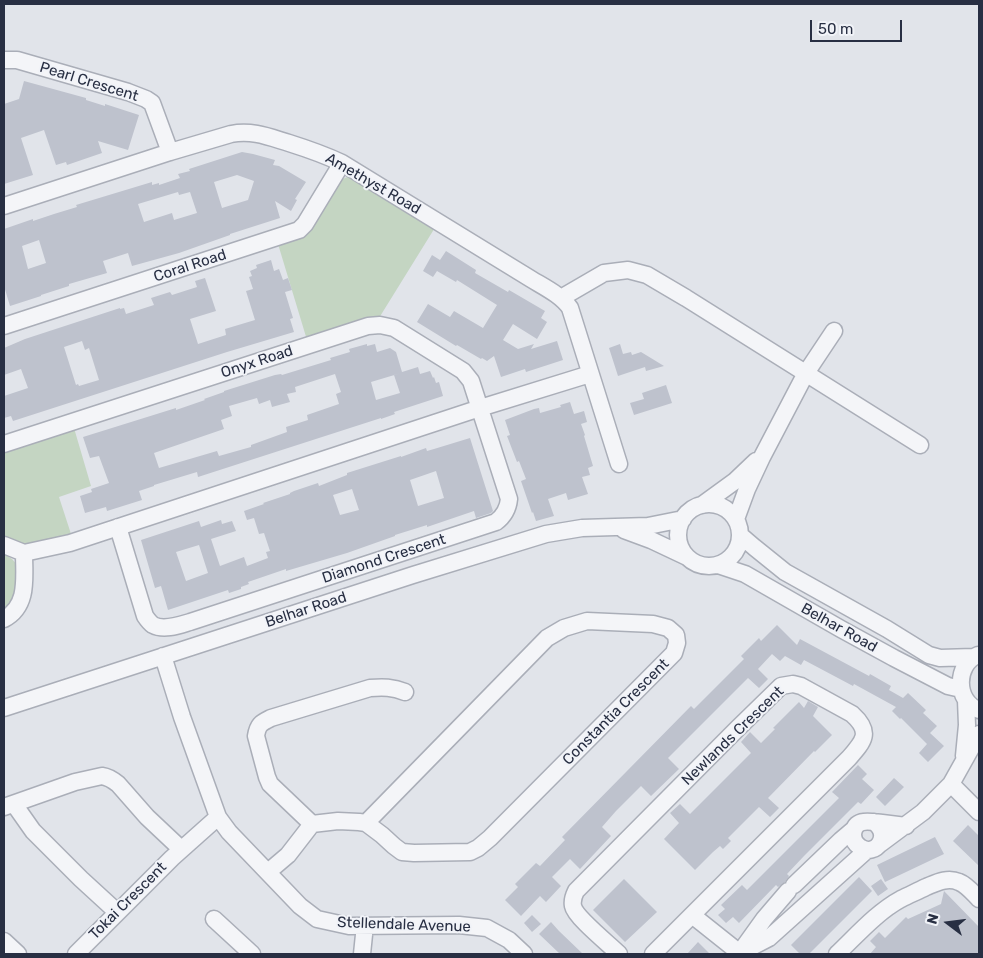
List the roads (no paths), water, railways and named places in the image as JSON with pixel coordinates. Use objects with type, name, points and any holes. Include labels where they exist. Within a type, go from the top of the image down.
[{"type":"street","name":"Pearl Crescent","points":[[4,60],[17,60],[146,99],[152,103],[170,152]]},
{"type":"street","name":"Amethyst Road","points":[[4,206],[231,134],[248,132],[258,134],[313,151],[342,163],[561,298],[570,308],[619,464]]},
{"type":"street","name":"Coral Road","points":[[4,326],[299,230],[305,224],[342,163]]},
{"type":"street","points":[[561,298],[604,273],[628,270],[646,275],[686,298],[920,445]]},
{"type":"street","name":"Onyx Road","points":[[4,444],[375,325],[394,328],[463,371],[471,381],[480,408]]},
{"type":"street","points":[[762,456],[735,481],[702,505],[691,510],[683,519],[679,526],[679,542],[687,557],[691,560],[704,566],[718,564],[730,558],[738,547],[738,527],[747,489],[762,456],[806,373],[834,330]]},
{"type":"street","points":[[4,545],[24,553],[70,543],[480,408],[590,374]]},
{"type":"street","name":"Diamond Crescent","points":[[118,527],[145,616],[154,625],[161,627],[190,622],[496,522],[505,514],[509,499],[480,408]]},
{"type":"street","points":[[702,505],[712,504],[721,506],[730,512],[738,527]]},
{"type":"street","name":"Belhar Road","points":[[4,708],[546,534],[582,528],[648,526],[683,519]]},
{"type":"street","name":"Belhar Road","points":[[612,527],[651,540],[687,557]]},
{"type":"street","name":"Belhar Road","points":[[738,527],[754,548],[785,572],[887,629],[929,655],[940,658],[976,655]]},
{"type":"street","points":[[4,619],[16,610],[22,600],[25,586],[24,553]]},
{"type":"street","name":"Belhar Road","points":[[718,564],[745,574],[841,629],[948,686],[969,700]]},
{"type":"street","name":"Constantia Crescent","points":[[587,621],[653,624],[668,628],[676,635],[677,643],[674,653],[478,848],[470,852],[402,852],[366,823],[547,638],[555,633],[587,621]]},
{"type":"street","points":[[963,763],[969,700],[960,678],[964,668],[976,655]]},
{"type":"street","name":"Stellendale Avenue","points":[[163,656],[182,717],[218,817],[229,832],[300,906],[317,919],[349,926],[459,925],[487,928],[509,940],[524,954]]},
{"type":"street","name":"Newlands Crescent","points":[[619,954],[579,916],[573,907],[576,890],[736,729],[781,686],[793,684],[801,686],[860,720],[864,734],[862,744],[653,954]]},
{"type":"street","points":[[312,824],[270,784],[256,736],[261,722],[370,688],[396,688],[405,692]]},
{"type":"street","points":[[854,830],[854,841],[862,849],[874,847],[906,826],[951,784],[979,734]]},
{"type":"street","points":[[117,912],[81,880],[9,806],[76,782],[102,776],[106,777],[118,784],[147,817],[181,850]]},
{"type":"street","points":[[951,784],[979,812]]},
{"type":"street","name":"Tokai Crescent","points":[[76,954],[181,850],[218,817]]},
{"type":"street","points":[[268,872],[288,855],[312,824],[338,821],[366,823]]},
{"type":"street","points":[[740,954],[764,919],[791,888],[858,825],[868,821],[906,826]]},
{"type":"street","points":[[740,954],[769,938],[874,847],[882,839],[882,834],[881,829],[874,822]]},
{"type":"street","points":[[837,954],[882,912],[900,899],[937,882],[951,880],[959,882],[965,885],[979,899]]},
{"type":"street","points":[[692,915],[740,954]]},
{"type":"street","points":[[214,919],[247,953]]},
{"type":"street","points":[[362,954],[364,926]]},
{"type":"street","points":[[4,941],[18,954]]}]
